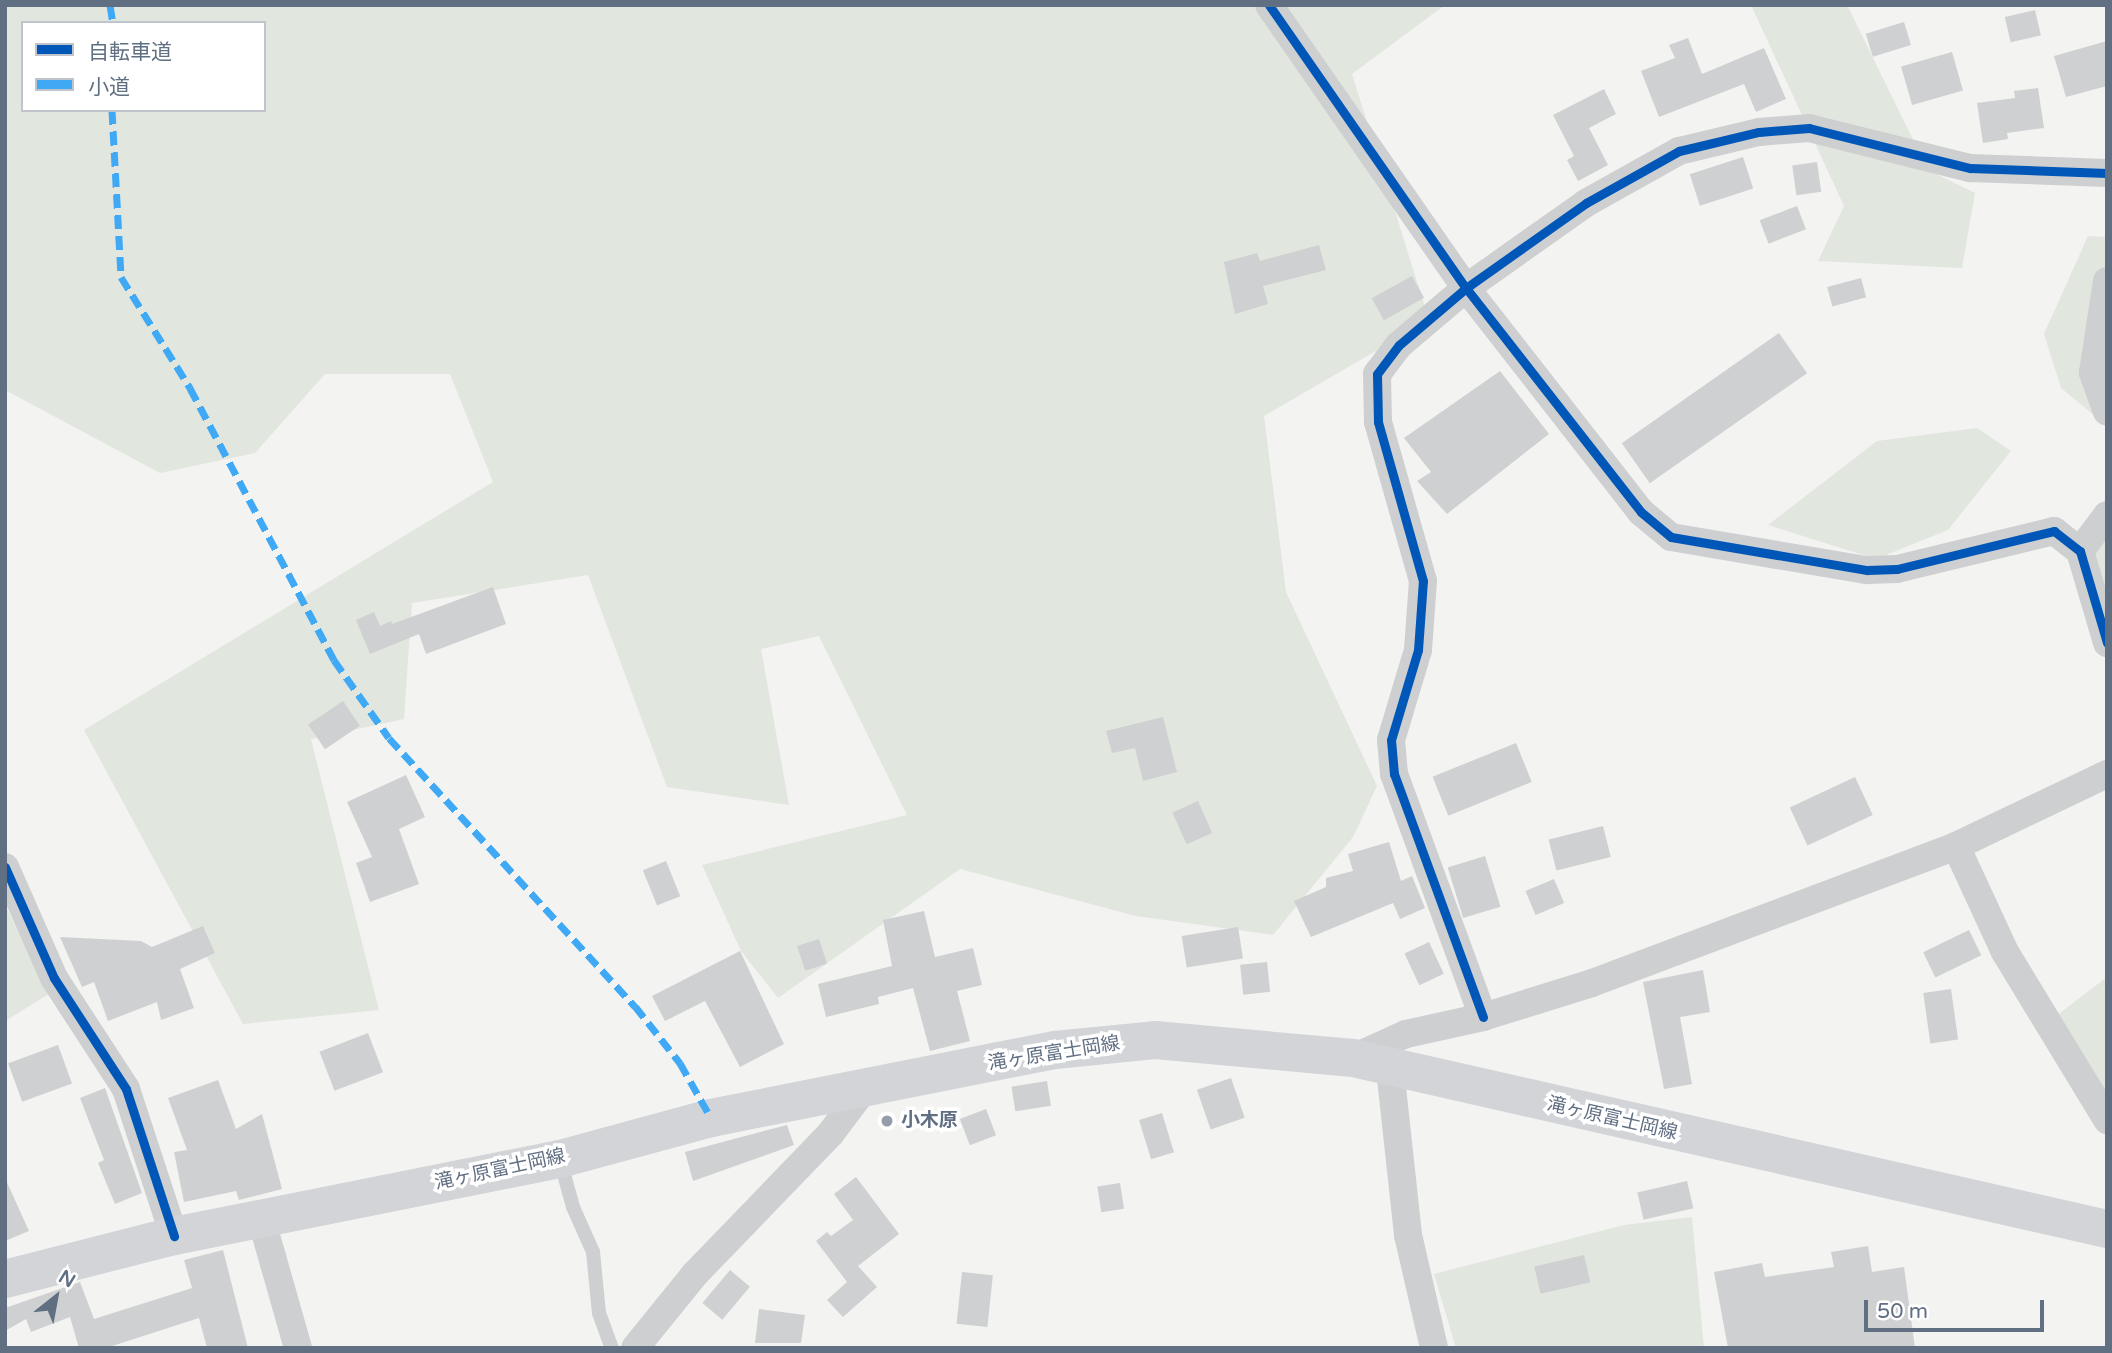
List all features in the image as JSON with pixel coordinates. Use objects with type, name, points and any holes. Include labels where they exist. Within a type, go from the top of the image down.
[{"type":"main road","name":"滝ヶ原富士岡線","points":[[5,1279],[174,1236],[559,1159],[711,1118],[1055,1050],[1155,1040],[1353,1058],[1390,1069],[2107,1229]]},
{"type":"street","points":[[1269,5],[1466,288],[1641,512],[1671,537],[1867,570],[1897,569],[2054,531],[2080,551],[2107,643]]},
{"type":"street","points":[[1483,1017],[1394,774],[1391,740],[1418,650],[1423,581],[1378,422],[1377,374],[1399,345],[1466,288],[1586,203],[1679,151],[1759,132],[1809,128],[1970,167],[2107,173]]},
{"type":"street","points":[[2107,281],[2092,373],[2107,412]]},
{"type":"street","points":[[2080,551],[2107,515]]},
{"type":"street","points":[[1353,1058],[1406,1034],[1483,1017],[1592,983],[1955,846],[2107,774]]},
{"type":"street","points":[[1955,846],[2005,952],[2107,1120]]},
{"type":"street","points":[[5,867],[54,978],[126,1089],[174,1236]]},
{"type":"street","points":[[1390,1069],[1409,1235],[1434,1348]]},
{"type":"street","points":[[635,1348],[695,1274],[831,1133],[864,1089]]},
{"type":"street","points":[[261,1218],[298,1348]]},
{"type":"lane","points":[[559,1159],[573,1206],[593,1252],[599,1313],[612,1348]]},
{"type":"shaded area","points":[[5,5],[1445,5],[1352,74],[1429,320],[1264,416],[1286,592],[1377,786],[1353,837],[1273,935],[1136,916],[960,869],[778,998],[741,951],[702,865],[907,815],[819,636],[761,649],[789,805],[667,787],[588,575],[412,603],[404,719],[311,739],[379,1010],[243,1024],[84,730],[493,482],[450,374],[325,374],[255,453],[160,473],[5,390]]},
{"type":"shaded area","points":[[1751,5],[1847,5],[1928,170],[1975,193],[1962,268],[1818,261],[1844,206]]},
{"type":"shaded area","points":[[2088,236],[2107,237],[2107,426],[2061,388],[2044,334]]},
{"type":"shaded area","points":[[1977,428],[2011,451],[1948,530],[1876,559],[1768,525],[1877,441]]},
{"type":"shaded area","points":[[2107,486],[2107,601],[2095,557]]},
{"type":"shaded area","points":[[5,905],[49,994],[5,1021]]},
{"type":"shaded area","points":[[2107,977],[2107,1094],[2052,1019]]},
{"type":"shaded area","points":[[1692,1217],[1704,1348],[1456,1348],[1434,1274],[1624,1225]]},
{"type":"building","points":[[2035,10],[2041,35],[2011,42],[2005,17]]},
{"type":"building","points":[[1904,22],[1911,45],[1873,57],[1866,34]]},
{"type":"building","points":[[1688,38],[1702,74],[1764,48],[1786,99],[1756,112],[1744,84],[1659,117],[1641,71],[1675,58],[1669,45]]},
{"type":"building","points":[[2107,41],[2107,86],[2066,97],[2054,56]]},
{"type":"building","points":[[1952,52],[1963,90],[1912,105],[1901,67]]},
{"type":"building","points":[[2038,88],[2044,128],[2007,133],[2008,139],[1983,143],[1977,103],[2015,98],[2014,91]]},
{"type":"building","points":[[1604,89],[1616,114],[1589,128],[1608,165],[1578,181],[1567,160],[1574,156],[1553,115]]},
{"type":"building","points":[[1743,157],[1753,188],[1700,206],[1690,174]]},
{"type":"building","points":[[1817,162],[1821,192],[1796,195],[1792,165]]},
{"type":"building","points":[[1797,206],[1806,229],[1769,244],[1760,220]]},
{"type":"building","points":[[1319,245],[1326,270],[1263,286],[1268,304],[1235,314],[1224,262],[1257,253],[1260,261]]},
{"type":"building","points":[[1412,276],[1424,298],[1384,320],[1372,298]]},
{"type":"building","points":[[1861,278],[1866,297],[1832,306],[1827,287]]},
{"type":"building","points":[[1779,333],[1807,373],[1650,483],[1622,443]]},
{"type":"building","points":[[1500,371],[1549,434],[1447,514],[1417,481],[1431,472],[1404,438]]},
{"type":"building","points":[[493,587],[506,624],[426,654],[419,634],[370,654],[356,620],[374,612],[380,626],[391,621],[392,624]]},
{"type":"building","points":[[343,701],[360,726],[325,749],[308,724]]},
{"type":"building","points":[[1163,717],[1177,772],[1143,781],[1135,748],[1112,753],[1106,731]]},
{"type":"building","points":[[1516,743],[1532,782],[1448,816],[1433,777]]},
{"type":"building","points":[[406,775],[425,817],[399,829],[419,884],[370,902],[356,863],[372,857],[347,802]]},
{"type":"building","points":[[1855,777],[1873,815],[1807,845],[1790,807]]},
{"type":"building","points":[[1198,801],[1212,833],[1187,844],[1172,812]]},
{"type":"building","points":[[1603,826],[1611,857],[1556,871],[1549,840]]},
{"type":"building","points":[[1389,842],[1401,881],[1412,876],[1425,908],[1400,919],[1393,903],[1311,937],[1294,901],[1326,887],[1326,878],[1353,871],[1348,854]]},
{"type":"building","points":[[1485,856],[1500,907],[1463,918],[1448,867]]},
{"type":"building","points":[[666,861],[680,896],[657,906],[643,870]]},
{"type":"building","points":[[1554,879],[1564,903],[1536,915],[1525,891]]},
{"type":"building","points":[[924,911],[935,957],[973,948],[982,985],[957,991],[970,1041],[930,1051],[913,988],[878,997],[879,1004],[826,1017],[818,984],[892,966],[883,920]]},
{"type":"building","points":[[203,926],[215,953],[180,969],[194,1008],[161,1020],[157,1002],[108,1021],[94,982],[82,987],[60,937],[141,941],[152,947]]},
{"type":"building","points":[[1238,927],[1243,959],[1187,968],[1182,936]]},
{"type":"building","points":[[1969,930],[1981,955],[1935,978],[1923,952]]},
{"type":"building","points":[[819,939],[827,964],[805,971],[797,946]]},
{"type":"building","points":[[1429,942],[1444,974],[1419,985],[1405,953]]},
{"type":"building","points":[[740,951],[784,1044],[740,1067],[705,1001],[665,1021],[652,996]]},
{"type":"building","points":[[1267,962],[1270,992],[1243,995],[1240,965]]},
{"type":"building","points":[[1703,970],[1710,1012],[1680,1017],[1692,1084],[1664,1089],[1643,982]]},
{"type":"building","points":[[1951,989],[1958,1040],[1930,1043],[1923,993]]},
{"type":"building","points":[[368,1033],[383,1072],[335,1091],[319,1052]]},
{"type":"building","points":[[58,1045],[72,1084],[22,1102],[8,1063]]},
{"type":"building","points":[[1231,1078],[1245,1118],[1211,1129],[1197,1090]]},
{"type":"building","points":[[218,1080],[236,1129],[262,1114],[282,1189],[239,1200],[236,1191],[184,1202],[174,1152],[187,1150],[168,1098]]},
{"type":"building","points":[[1047,1081],[1051,1106],[1015,1111],[1011,1087]]},
{"type":"building","points":[[105,1088],[142,1193],[115,1204],[98,1163],[104,1160],[80,1098]]},
{"type":"building","points":[[986,1109],[996,1135],[970,1145],[960,1119]]},
{"type":"building","points":[[1162,1113],[1174,1152],[1151,1159],[1139,1120]]},
{"type":"building","points":[[787,1125],[794,1145],[693,1181],[685,1152]]},
{"type":"building","points":[[856,1177],[899,1234],[858,1266],[877,1287],[843,1317],[827,1300],[847,1282],[816,1241],[827,1232],[831,1236],[853,1220],[834,1194]]},
{"type":"building","points":[[5,1178],[29,1231],[5,1241]]},
{"type":"building","points":[[1687,1181],[1693,1208],[1644,1220],[1637,1192]]},
{"type":"building","points":[[1120,1183],[1124,1209],[1101,1212],[1097,1187]]},
{"type":"building","points":[[1868,1246],[1872,1272],[1904,1267],[1915,1348],[1728,1348],[1714,1272],[1762,1263],[1765,1277],[1834,1267],[1831,1252]]},
{"type":"building","points":[[223,1250],[248,1348],[207,1348],[199,1318],[106,1348],[79,1348],[70,1317],[31,1332],[26,1319],[5,1331],[5,1308],[80,1282],[94,1319],[192,1288],[184,1260]]},
{"type":"building","points":[[1584,1255],[1590,1282],[1541,1294],[1534,1266]]},
{"type":"building","points":[[730,1270],[750,1287],[722,1320],[702,1303]]},
{"type":"building","points":[[962,1272],[993,1275],[987,1327],[957,1324]]},
{"type":"building","points":[[759,1309],[805,1315],[801,1343],[755,1343]]},
{"type":"marked path","points":[[110,5],[113,21]]},
{"type":"marked path","points":[[112,112],[121,277],[190,388],[334,660],[389,738],[635,1006],[680,1063],[711,1118]]},
{"type":"cycle path","points":[[1269,5],[1466,288],[1641,512],[1671,537],[1867,570],[1897,569],[2054,531],[2080,551],[2107,643]]},
{"type":"cycle path","points":[[1483,1017],[1394,774],[1391,740],[1418,650],[1423,581],[1378,422],[1377,374],[1399,345],[1466,288],[1586,203],[1679,151],[1759,132],[1809,128],[1970,168],[2107,173]]},
{"type":"cycle path","points":[[5,867],[54,978],[126,1089],[174,1236]]},
{"type":"place","name":"小木原","points":[[887,1121]]}]
